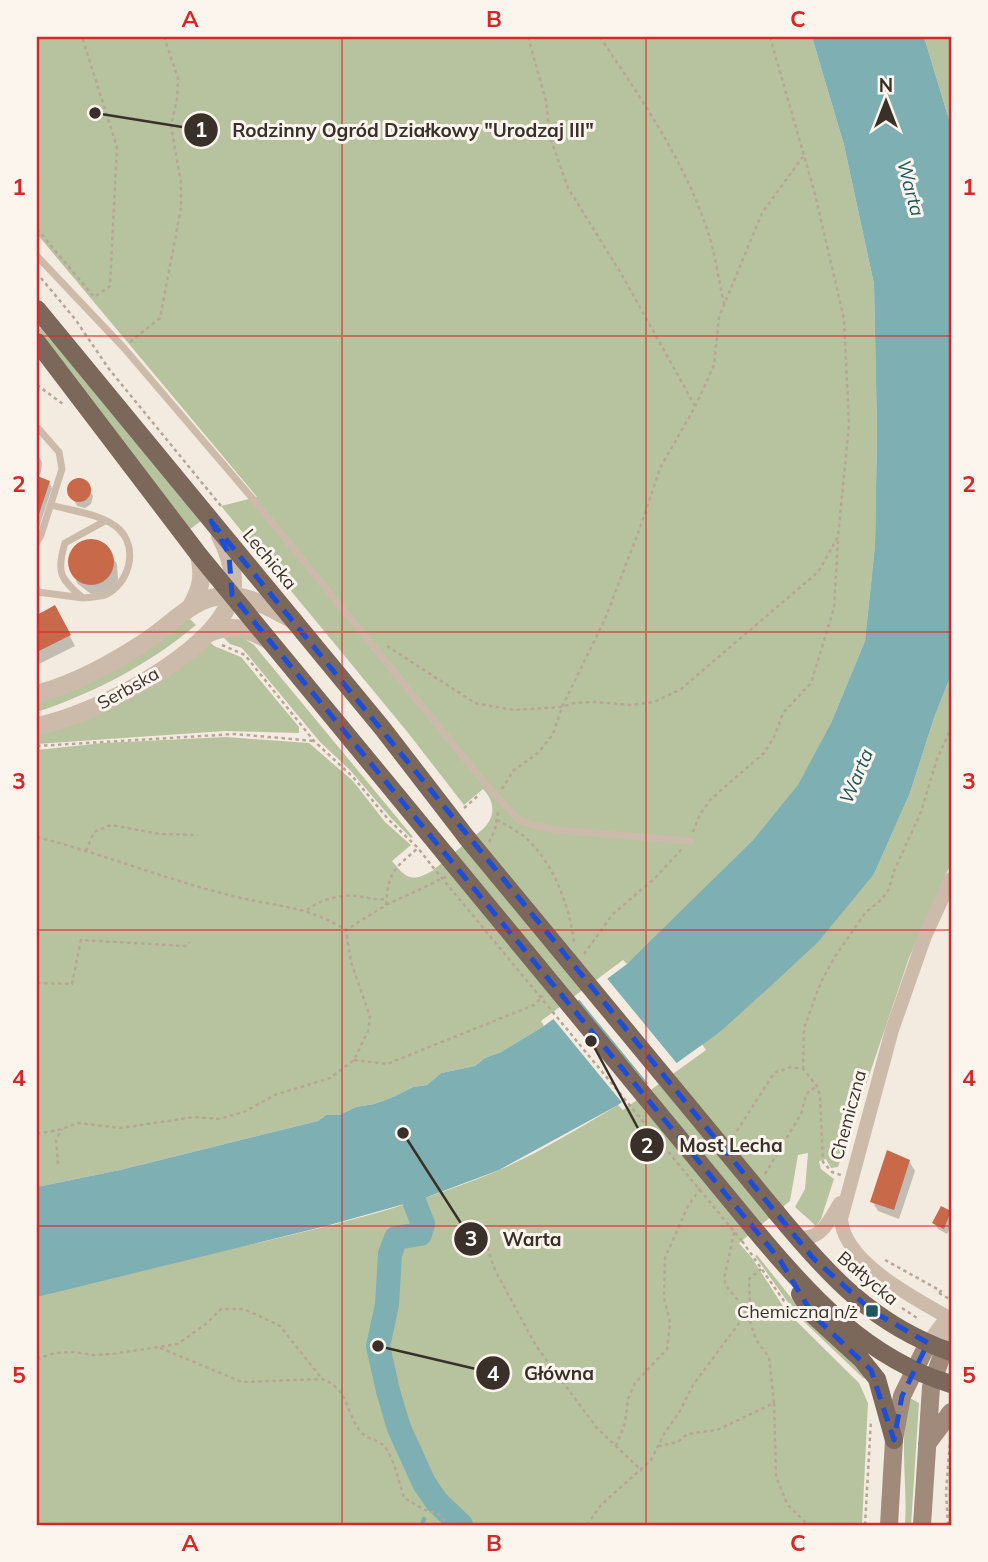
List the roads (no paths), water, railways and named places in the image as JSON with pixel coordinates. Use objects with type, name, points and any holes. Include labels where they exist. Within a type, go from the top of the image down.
[{"type":"main road","name":"Lechicka","points":[[37,309],[217,517],[294,620],[467,838],[776,1212]]},
{"type":"main road","points":[[37,342],[199,555],[439,861],[748,1235],[780,1260],[802,1286],[849,1330],[883,1353],[951,1384]]},
{"type":"main road","name":"Bałtycka","points":[[776,1212],[824,1270],[855,1298],[884,1320],[941,1348]]},
{"type":"main road","points":[[780,1260],[813,1315],[860,1359],[877,1379],[894,1440]]},
{"type":"main road","points":[[889,1525],[894,1440],[902,1396],[914,1369],[941,1348]]},
{"type":"main road","points":[[922,1525],[933,1378],[941,1348]]},
{"type":"main road","points":[[928,1444],[951,1412]]},
{"type":"street","points":[[217,517],[229,554],[232,595],[256,602],[294,620]]},
{"type":"street","points":[[190,608],[201,585],[199,555]]},
{"type":"street","name":"Serbska","points":[[37,694],[92,672],[124,655],[210,597],[232,595],[213,636]]},
{"type":"street","name":"Serbska","points":[[37,726],[85,711],[128,691],[213,636],[219,629],[242,627],[268,640]]},
{"type":"street","name":"Chemiczna","points":[[951,879],[925,936],[903,996],[842,1212],[842,1225],[852,1248],[864,1261],[951,1321]]},
{"type":"street","points":[[796,1237],[818,1235],[848,1185]]},
{"type":"street","points":[[941,1348],[951,1321]]},
{"type":"lane","points":[[37,256],[124,348],[253,499],[497,798],[519,820],[558,830],[690,841]]},
{"type":"lane","points":[[37,427],[59,452],[62,469],[37,542]]},
{"type":"lane","points":[[37,592],[83,598],[104,595],[121,584],[130,565],[129,547],[120,530],[105,520],[51,505]]},
{"type":"lane","points":[[83,598],[65,582],[59,562],[65,543],[105,520]]},
{"type":"water","points":[[812,37],[924,37],[951,126],[951,675],[910,793],[874,874],[818,942],[720,1032],[618,1105],[499,1170],[422,1199],[326,1226],[37,1297],[37,1187],[120,1170],[318,1121],[326,1115],[339,1115],[356,1107],[393,1097],[413,1087],[427,1085],[441,1073],[475,1066],[544,1026],[627,964],[753,840],[798,785],[831,723],[865,641],[875,545],[877,433],[874,284],[844,145]]},
{"type":"waterway","points":[[409,1170],[414,1201],[423,1224],[420,1234],[396,1238],[390,1254],[387,1305],[378,1346],[399,1428],[424,1483],[437,1502],[461,1525]]},
{"type":"waterway","points":[[422,1525],[424,1519]]},
{"type":"place","name":"Rodzinny Ogród Działkowy \"Urodzaj III\"","points":[[95,113]]},
{"type":"place","name":"Most Lecha","points":[[591,1041]]},
{"type":"place","name":"Warta","points":[[403,1133]]},
{"type":"place","name":"Chemiczna n/ż","points":[[872,1311]]},
{"type":"place","name":"Główna","points":[[378,1346]]}]
